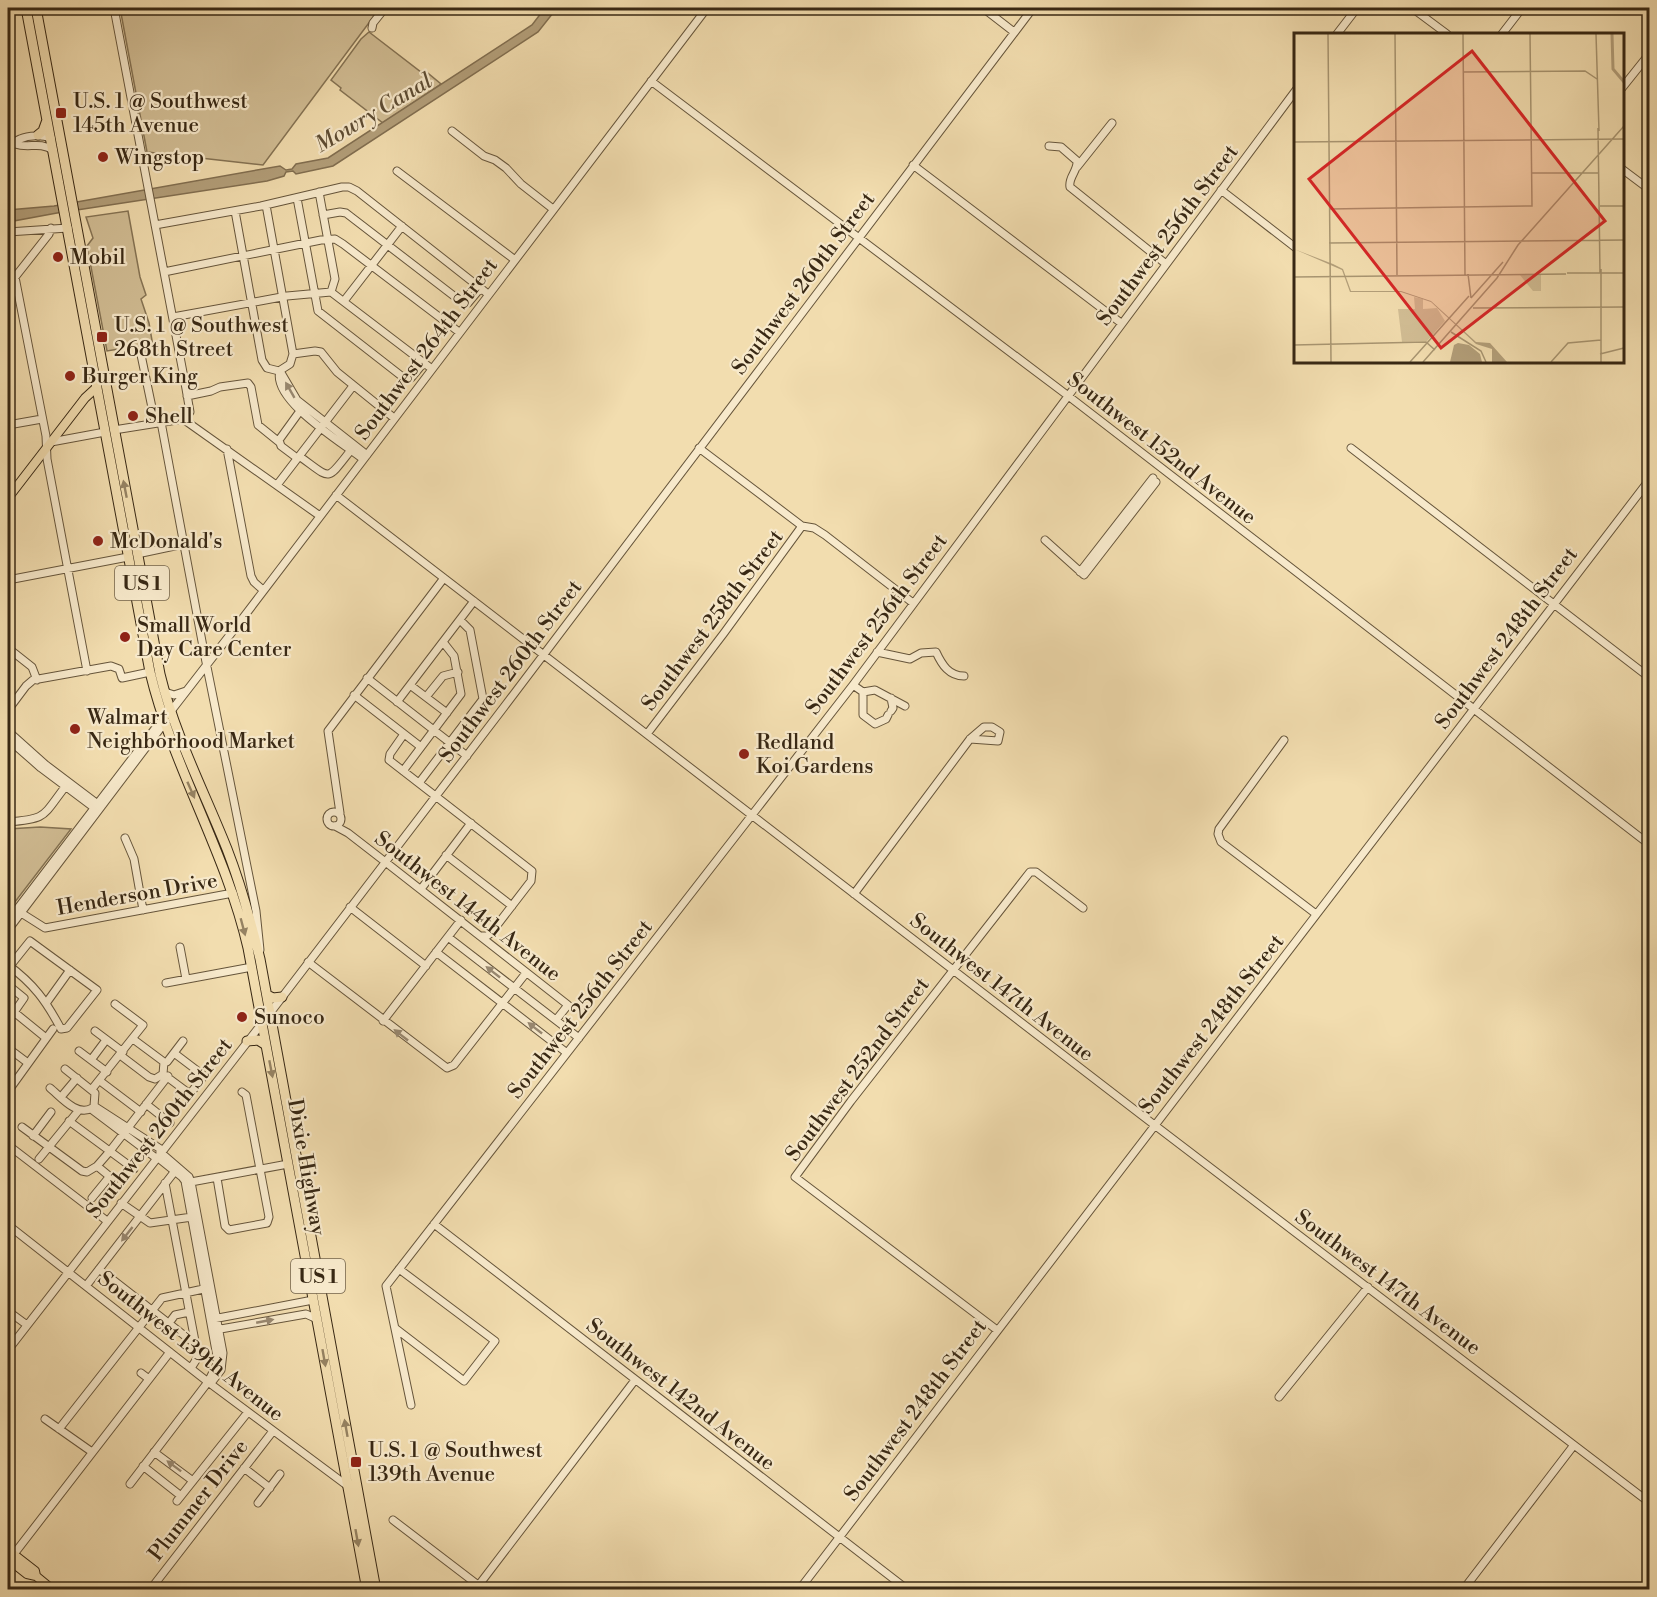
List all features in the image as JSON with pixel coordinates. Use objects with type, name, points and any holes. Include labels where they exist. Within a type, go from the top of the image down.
[{"type":"highway","name":"US 1","points":[[26,8],[53,150],[68,197]]},
{"type":"highway","points":[[32,8],[36,28],[41,34]]},
{"type":"highway","name":"US 1","points":[[36,8],[61,143],[70,214],[87,281],[103,369],[119,507],[126,518],[150,672],[164,721],[237,891],[260,959]]},
{"type":"highway","points":[[40,77],[47,90],[55,132],[61,143]]},
{"type":"highway","points":[[38,135],[43,131],[47,120]]},
{"type":"highway","points":[[51,138],[57,148],[68,197]]},
{"type":"highway","name":"US 1","points":[[70,214],[68,228],[70,243],[97,387]]},
{"type":"highway","points":[[70,243],[82,278],[87,281]]},
{"type":"highway","points":[[85,325],[90,331],[97,364],[103,369],[97,387],[103,394],[110,431]]},
{"type":"highway","name":"US 1","points":[[110,431],[133,556],[165,692],[186,755],[227,849],[237,891]]},
{"type":"highway","name":"Dixie Highway","points":[[237,891],[313,1300],[376,1590]]},
{"type":"highway","name":"Dixie Highway","points":[[260,959],[352,1486],[367,1590]]},
{"type":"highway","points":[[267,995],[273,998],[282,997]]},
{"type":"highway","points":[[247,1041],[258,1040],[266,1045]]},
{"type":"main road","points":[[8,498],[85,398],[97,387]]},
{"type":"main road","points":[[10,1554],[35,1571],[36,1576],[53,1590]]},
{"type":"street","points":[[48,445],[110,431],[183,419],[190,412],[114,8]]},
{"type":"street","points":[[372,28],[385,8]]},
{"type":"street","name":"Southwest 264th Street","points":[[8,921],[18,911],[365,457],[429,366],[459,333],[485,292],[515,260],[706,8]]},
{"type":"street","points":[[983,8],[1014,32]]},
{"type":"street","name":"Southwest 260th Street","points":[[9,1346],[270,1013],[467,756],[1033,8]]},
{"type":"street","points":[[1338,33],[1357,8]]},
{"type":"street","points":[[1412,8],[1446,33]]},
{"type":"street","points":[[1503,33],[1522,8]]},
{"type":"street","points":[[1624,87],[1650,52]]},
{"type":"street","name":"Southwest 152nd Avenue","points":[[651,81],[1067,395],[1650,845]]},
{"type":"street","name":"Southwest 256th Street","points":[[395,1328],[387,1286],[399,1269],[853,685],[1294,93]]},
{"type":"street","points":[[1112,123],[1077,167],[1069,182],[1070,187],[1166,264]]},
{"type":"street","points":[[452,131],[484,156],[506,168],[521,184],[553,209]]},
{"type":"street","points":[[11,145],[19,139],[38,135],[51,138]]},
{"type":"street","points":[[11,145],[22,147],[40,144],[53,150]]},
{"type":"street","points":[[1049,146],[1061,147],[1072,155],[1077,161],[1077,167]]},
{"type":"street","points":[[913,165],[1121,323]]},
{"type":"street","points":[[1624,170],[1650,190]]},
{"type":"street","points":[[397,171],[515,260]]},
{"type":"street","points":[[155,225],[266,205],[342,187],[353,188],[482,287],[485,292]]},
{"type":"street","points":[[1221,190],[1294,246]]},
{"type":"street","points":[[319,192],[335,279],[331,292]]},
{"type":"street","points":[[297,198],[318,311],[404,378],[411,378],[421,366],[429,366]]},
{"type":"street","points":[[266,205],[293,354],[290,364],[280,371],[278,377],[283,392],[300,411],[323,424],[365,457]]},
{"type":"street","points":[[235,211],[262,362],[269,369],[280,371]]},
{"type":"street","points":[[323,215],[346,213],[463,303],[468,303],[477,292],[485,292]]},
{"type":"street","points":[[344,301],[402,225]]},
{"type":"street","points":[[18,295],[8,288],[51,228]]},
{"type":"street","points":[[8,232],[68,228]]},
{"type":"street","points":[[164,272],[328,239],[339,241],[459,333]]},
{"type":"street","points":[[15,277],[48,445],[67,568],[87,671]]},
{"type":"street","points":[[173,317],[251,302],[331,292],[429,366]]},
{"type":"street","points":[[140,350],[184,544],[260,938],[260,959]]},
{"type":"street","points":[[293,354],[321,352],[345,380],[394,418]]},
{"type":"street","points":[[280,371],[295,398],[351,450],[365,457]]},
{"type":"street","points":[[187,396],[211,392],[222,386],[247,383],[251,386],[258,425],[281,446],[324,474],[333,473],[351,450]]},
{"type":"street","points":[[277,485],[352,386]]},
{"type":"street","points":[[279,442],[300,411]]},
{"type":"street","points":[[8,425],[42,419]]},
{"type":"street","points":[[183,419],[320,516]]},
{"type":"street","points":[[699,448],[802,526],[814,528],[825,535],[913,603]]},
{"type":"street","points":[[1351,448],[1650,678]]},
{"type":"street","points":[[227,449],[251,578],[263,590]]},
{"type":"street","points":[[230,472],[236,465],[244,462]]},
{"type":"street","name":"Southwest 248th Street","points":[[799,1590],[1650,479]]},
{"type":"street","points":[[1045,540],[1080,572],[1154,480]]},
{"type":"street","name":"Southwest 147th Avenue","points":[[336,495],[1650,1503]]},
{"type":"street","name":"Southwest 258th Street","points":[[647,734],[802,526]]},
{"type":"street","points":[[8,580],[184,544]]},
{"type":"street","name":"Southwest 144th Avenue","points":[[348,832],[338,815],[327,733],[444,578]]},
{"type":"street","points":[[397,702],[474,601]]},
{"type":"street","points":[[419,783],[482,702],[483,697],[470,630],[460,620]]},
{"type":"street","points":[[403,771],[461,694],[453,654],[443,642]]},
{"type":"street","points":[[8,648],[32,667],[37,680]]},
{"type":"street","points":[[877,652],[910,659],[921,653],[936,652],[940,662],[950,673],[964,676]]},
{"type":"street","points":[[8,710],[28,683],[37,680],[115,666],[119,669],[122,678],[150,672]]},
{"type":"street","points":[[426,697],[444,674],[458,672]]},
{"type":"street","points":[[367,678],[467,756]]},
{"type":"street","points":[[410,685],[447,713]]},
{"type":"street","points":[[853,685],[863,692],[875,690],[905,706]]},
{"type":"street","points":[[165,692],[174,695],[186,691]]},
{"type":"street","points":[[863,692],[863,715],[875,724],[886,719],[890,713],[893,708],[891,698]]},
{"type":"street","points":[[354,695],[421,747]]},
{"type":"street","points":[[8,731],[98,807]]},
{"type":"street","points":[[404,734],[388,757],[389,760],[532,871],[531,881],[512,906],[491,933],[482,936]]},
{"type":"street","points":[[8,738],[65,787],[98,807]]},
{"type":"street","points":[[854,894],[970,739]]},
{"type":"street","points":[[1284,740],[1219,829],[1218,834],[1221,842],[1316,914]]},
{"type":"street","points":[[8,822],[38,819],[65,787]]},
{"type":"street","points":[[328,814],[338,815],[340,823],[330,825],[327,820],[328,814]]},
{"type":"street","points":[[421,889],[471,823]]},
{"type":"street","name":"Southwest 144th Avenue","points":[[334,826],[348,832],[568,1005],[556,1020]]},
{"type":"street","points":[[125,838],[135,862],[143,910]]},
{"type":"street","points":[[446,855],[512,906]]},
{"type":"street","name":"Southwest 252nd Street","points":[[997,1330],[795,1177],[858,1092],[955,971],[1030,872],[1036,872],[1083,908]]},
{"type":"street","points":[[237,891],[247,885],[249,878]]},
{"type":"street","name":"Henderson Drive","points":[[18,911],[45,928],[237,891]]},
{"type":"street","points":[[350,907],[426,966]]},
{"type":"street","name":"Southwest 264th Street","points":[[8,930],[18,911]]},
{"type":"street","points":[[383,1021],[461,920]]},
{"type":"street","points":[[448,937],[579,1038]]},
{"type":"street","points":[[30,941],[97,990],[67,1028],[61,1029],[47,1002],[8,965],[30,941]]},
{"type":"street","points":[[180,947],[186,980]]},
{"type":"street","points":[[436,952],[567,1053]]},
{"type":"street","points":[[308,963],[443,1067],[449,1068],[526,973]]},
{"type":"street","points":[[166,983],[252,967]]},
{"type":"street","points":[[47,1002],[70,970]]},
{"type":"street","points":[[8,985],[24,998],[8,1021]]},
{"type":"street","points":[[92,1089],[143,1025],[116,1004]]},
{"type":"street","points":[[14,1012],[46,1038]]},
{"type":"street","points":[[8,1089],[53,1029]]},
{"type":"street","points":[[94,1031],[149,1077],[155,1079],[165,1075]]},
{"type":"street","points":[[22,1127],[82,1171],[87,1172],[97,1166],[141,1112],[165,1075],[164,1062],[133,1039]]},
{"type":"street","points":[[91,1059],[106,1040]]},
{"type":"street","points":[[164,1062],[167,1062],[183,1041]]},
{"type":"street","points":[[8,1048],[28,1064]]},
{"type":"street","points":[[79,1051],[107,1072]]},
{"type":"street","points":[[165,1075],[190,1094],[203,1077],[174,1053]]},
{"type":"street","points":[[65,1069],[92,1089],[96,1095],[93,1108]]},
{"type":"street","points":[[61,1097],[76,1078]]},
{"type":"street","points":[[100,1081],[141,1112]]},
{"type":"street","points":[[50,1088],[79,1110]]},
{"type":"street","points":[[217,1178],[225,1226],[229,1230],[267,1223],[269,1217],[246,1095],[242,1092]]},
{"type":"street","points":[[146,1104],[170,1123]]},
{"type":"street","points":[[39,1159],[79,1110],[93,1108],[183,1172],[191,1182],[208,1288]]},
{"type":"street","points":[[33,1136],[51,1112]]},
{"type":"street","points":[[69,1121],[134,1169]]},
{"type":"street","points":[[8,1145],[107,1221]]},
{"type":"street","points":[[130,1484],[210,1383],[218,1362],[214,1319],[185,1181],[159,1154]]},
{"type":"street","points":[[191,1182],[288,1164]]},
{"type":"street","points":[[92,1198],[112,1178],[97,1166]]},
{"type":"street","points":[[86,1286],[175,1171]]},
{"type":"street","points":[[165,1183],[198,1357],[191,1368]]},
{"type":"street","points":[[150,1203],[168,1201]]},
{"type":"street","points":[[121,1203],[150,1223],[192,1216]]},
{"type":"street","name":"Southwest 142nd Avenue","points":[[434,1224],[908,1590]]},
{"type":"street","name":"Southwest 139th Avenue","points":[[8,1225],[273,1431],[352,1486]]},
{"type":"street","points":[[99,1269],[195,1343]]},
{"type":"street","points":[[395,1328],[464,1381],[495,1341],[399,1269]]},
{"type":"street","points":[[1279,1397],[1368,1287]]},
{"type":"street","points":[[59,1429],[165,1296],[208,1288]]},
{"type":"street","points":[[214,1319],[313,1300]]},
{"type":"street","points":[[8,1311],[27,1325]]},
{"type":"street","points":[[169,1323],[175,1315],[189,1312]]},
{"type":"street","points":[[216,1330],[306,1314],[317,1319]]},
{"type":"street","points":[[395,1328],[411,1405]]},
{"type":"street","points":[[10,1554],[86,1462],[170,1352]]},
{"type":"street","points":[[141,1373],[149,1379]]},
{"type":"street","points":[[393,1520],[477,1587],[635,1380]]},
{"type":"street","points":[[143,1466],[179,1498],[248,1412]]},
{"type":"street","points":[[45,1419],[92,1452]]},
{"type":"street","name":"Plummer Drive","points":[[150,1590],[273,1431]]},
{"type":"street","points":[[1463,1590],[1574,1445]]},
{"type":"street","points":[[154,1452],[193,1481]]},
{"type":"street","points":[[244,1468],[270,1488]]},
{"type":"street","points":[[258,1503],[280,1474]]},
{"type":"shaded area","points":[[120,8],[380,8],[263,165],[147,152]]},
{"type":"shaded area","points":[[545,8],[557,8],[538,32],[333,166],[296,174],[293,171],[286,172],[284,176],[267,181],[8,222],[8,210],[54,206],[280,166],[286,170],[292,169],[296,164],[328,158],[532,25]]},
{"type":"shaded area","points":[[369,32],[421,72],[424,70],[441,84],[383,123],[340,90],[341,88],[331,80],[361,39]]},
{"type":"shaded area","points":[[128,211],[140,277],[146,295],[141,299],[149,323],[154,352],[143,356],[142,350],[131,347],[107,351],[87,246],[93,238],[86,217]]},
{"type":"shaded area","points":[[40,827],[71,829],[8,911],[8,829]]},
{"type":"place","name":"U.S. 1 @ Southwest 145th Avenue","points":[[61,113]]},
{"type":"place","name":"Wingstop","points":[[103,157]]},
{"type":"place","name":"Mobil","points":[[58,257]]},
{"type":"place","name":"U.S. 1 @ Southwest 268th Street","points":[[102,337]]},
{"type":"place","name":"Burger King","points":[[70,376]]},
{"type":"place","name":"Shell","points":[[133,416]]},
{"type":"place","name":"McDonald's","points":[[98,541]]},
{"type":"place","name":"Small World Day Care Center","points":[[125,637]]},
{"type":"place","name":"Walmart Neighborhood Market","points":[[75,729]]},
{"type":"place","name":"Redland Koi Gardens","points":[[744,754]]},
{"type":"place","name":"Sunoco","points":[[242,1017]]},
{"type":"place","name":"U.S. 1 @ Southwest 139th Avenue","points":[[356,1462]]},
{"type":"water label","name":"Mowry Canal","points":[[373,112]]}]
